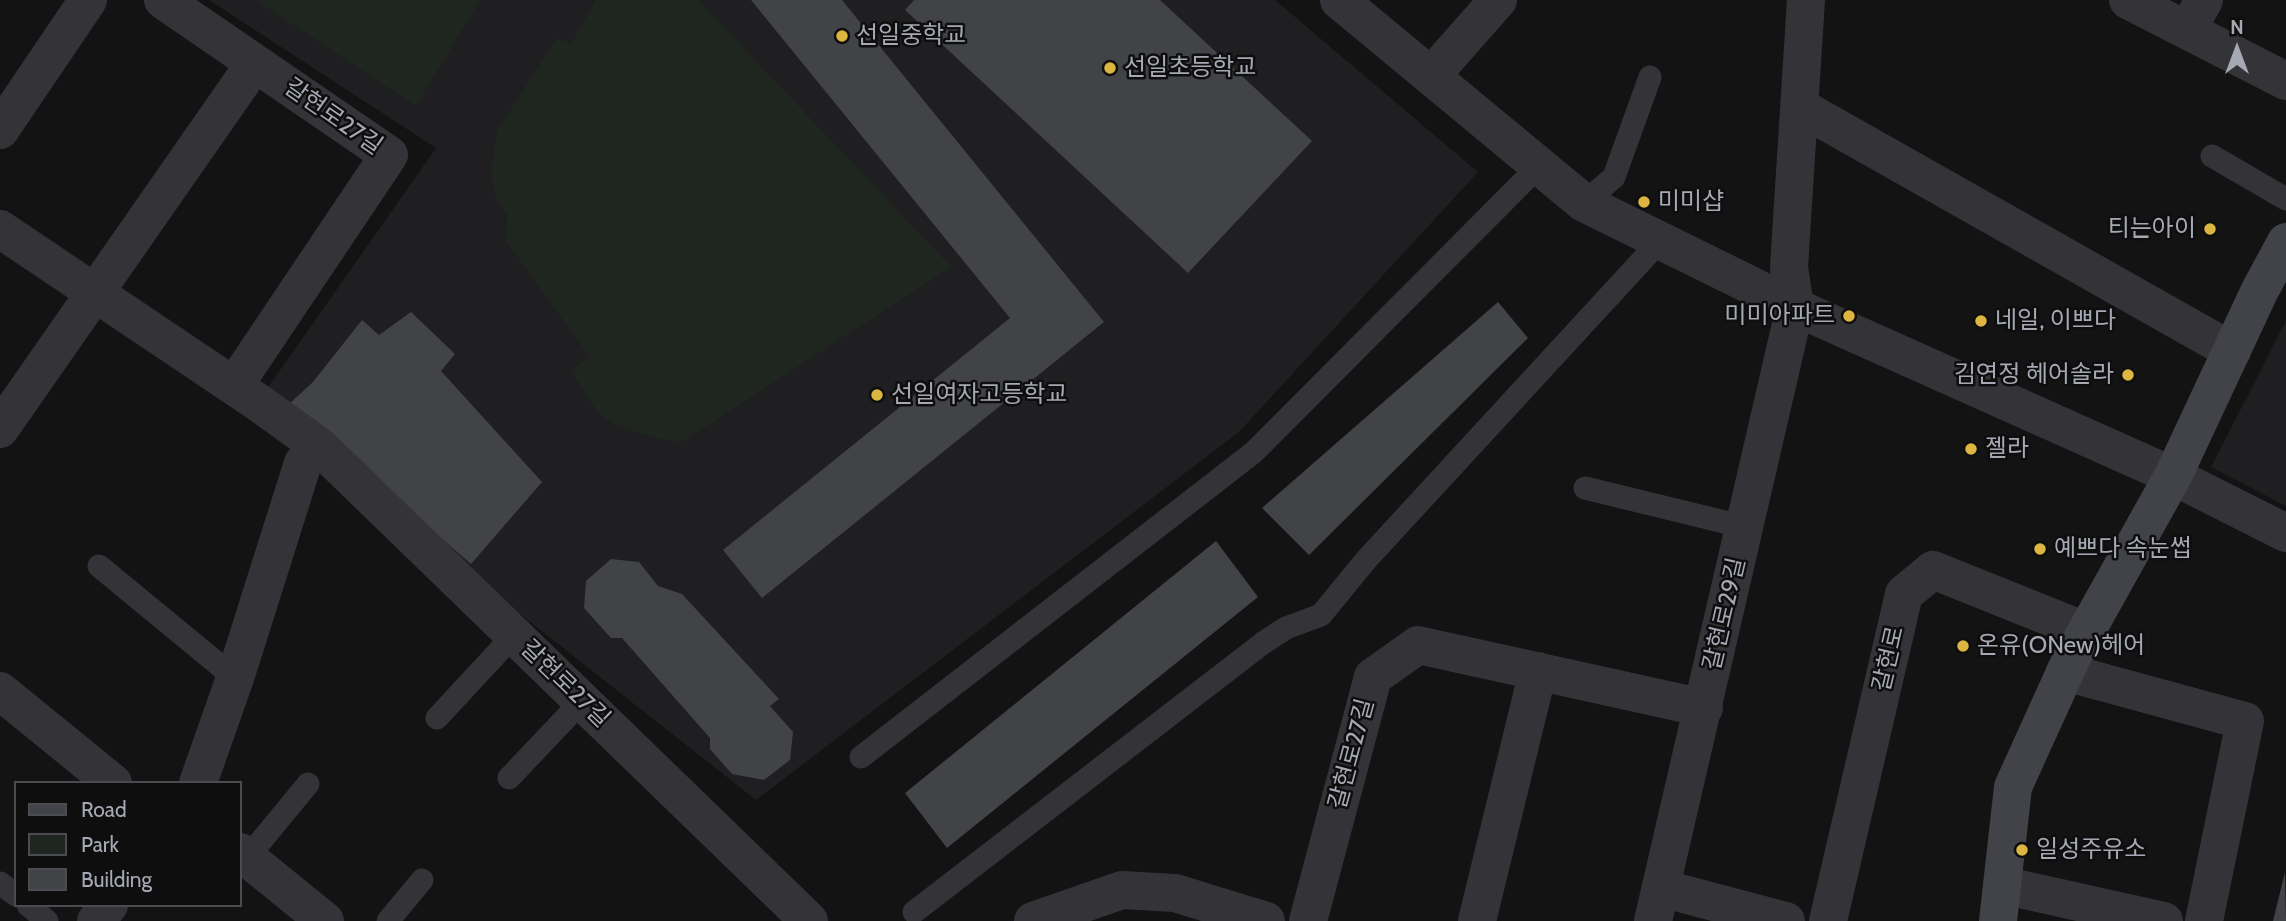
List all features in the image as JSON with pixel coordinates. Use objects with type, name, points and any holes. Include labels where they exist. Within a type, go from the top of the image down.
[{"type":"main road","points":[[2000,903],[2013,787],[2085,631],[2174,476],[2260,290],[2286,242]]},
{"type":"street","points":[[0,130],[88,0]]},
{"type":"street","name":"갈현로27길","points":[[163,0],[389,155],[234,386]]},
{"type":"street","points":[[1339,0],[1584,204],[1795,307],[2174,476],[2286,533]]},
{"type":"street","points":[[1430,76],[1498,0]]},
{"type":"street","name":"갈현로29길","points":[[1657,904],[1795,307],[1789,267],[1807,0]]},
{"type":"street","points":[[2128,0],[2196,14],[2286,81]]},
{"type":"street","points":[[0,429],[255,63]]},
{"type":"street","points":[[1800,107],[2232,351]]},
{"type":"street","name":"갈현로27길","points":[[0,229],[320,447],[809,921]]},
{"type":"street","points":[[199,781],[235,678],[303,463],[320,447]]},
{"type":"street","name":"갈현로","points":[[1828,921],[1904,594],[1933,570],[2085,631]]},
{"type":"street","name":"갈현로27길","points":[[1308,921],[1373,677],[1418,645],[1704,708]]},
{"type":"street","points":[[1477,921],[1538,671]]},
{"type":"street","points":[[2065,672],[2245,721],[2204,921]]},
{"type":"street","points":[[0,691],[111,781]]},
{"type":"street","points":[[244,855],[308,916]]},
{"type":"street","points":[[1033,921],[1122,890],[1167,907],[1266,921]]},
{"type":"street","points":[[2000,903],[2164,921]]},
{"type":"street","points":[[1657,904],[1786,921]]},
{"type":"street","points":[[96,921],[107,907]]},
{"type":"lane","points":[[1584,204],[1614,177],[1650,77]]},
{"type":"lane","points":[[2212,156],[2286,200]]},
{"type":"lane","points":[[861,757],[1254,453],[1539,166]]},
{"type":"lane","points":[[914,912],[1263,643],[1286,628],[1321,615],[1366,560],[1660,241]]},
{"type":"lane","points":[[1585,488],[1745,527]]},
{"type":"lane","points":[[99,565],[235,678]]},
{"type":"lane","points":[[437,718],[514,635]]},
{"type":"lane","points":[[509,778],[582,701]]},
{"type":"lane","points":[[244,855],[308,784]]},
{"type":"lane","points":[[388,921],[422,880]]},
{"type":"lane","points":[[30,907],[47,921]]},
{"type":"shaded area","points":[[209,0],[1275,0],[1478,172],[1239,432],[756,800],[487,588],[264,393],[436,148]]},
{"type":"shaded area","points":[[2286,321],[2286,506],[2211,467]]},
{"type":"green space","points":[[256,0],[480,0],[416,106]]},
{"type":"green space","points":[[596,0],[698,0],[951,267],[683,441],[629,430],[610,421],[594,406],[571,370],[590,357],[506,241],[507,215],[494,193],[491,171],[497,131],[557,38],[571,44]]},
{"type":"building","points":[[751,0],[842,0],[1104,322],[762,598],[723,550],[1010,318]]},
{"type":"building","points":[[914,0],[1160,0],[1312,141],[1188,273],[905,10]]},
{"type":"building","points":[[1498,302],[1528,338],[1309,555],[1262,508]]},
{"type":"building","points":[[411,312],[455,354],[441,371],[542,482],[471,564],[288,405],[313,382],[362,320],[379,335]]},
{"type":"building","points":[[1216,541],[1258,597],[947,848],[905,793]]},
{"type":"building","points":[[611,559],[639,562],[658,586],[682,594],[779,699],[770,706],[793,732],[790,760],[764,780],[732,774],[710,749],[710,738],[622,638],[611,638],[584,608],[586,581]]},
{"type":"building","points":[[2285,872],[2286,921],[2273,921]]},
{"type":"place","name":"선일중학교","points":[[842,36]]},
{"type":"place","name":"선일초등학교","points":[[1110,68]]},
{"type":"place","name":"미미샵","points":[[1644,202]]},
{"type":"place","name":"티는아이","points":[[2210,229]]},
{"type":"place","name":"미미아파트","points":[[1849,316]]},
{"type":"place","name":"네일, 이쁘다","points":[[1981,321]]},
{"type":"place","name":"김연정 헤어솔라","points":[[2128,375]]},
{"type":"place","name":"선일여자고등학교","points":[[877,395]]},
{"type":"place","name":"젤라","points":[[1971,449]]},
{"type":"place","name":"예쁘다 속눈썹","points":[[2040,549]]},
{"type":"place","name":"온유(ONew)헤어","points":[[1963,646]]},
{"type":"place","name":"일성주유소","points":[[2022,850]]}]
